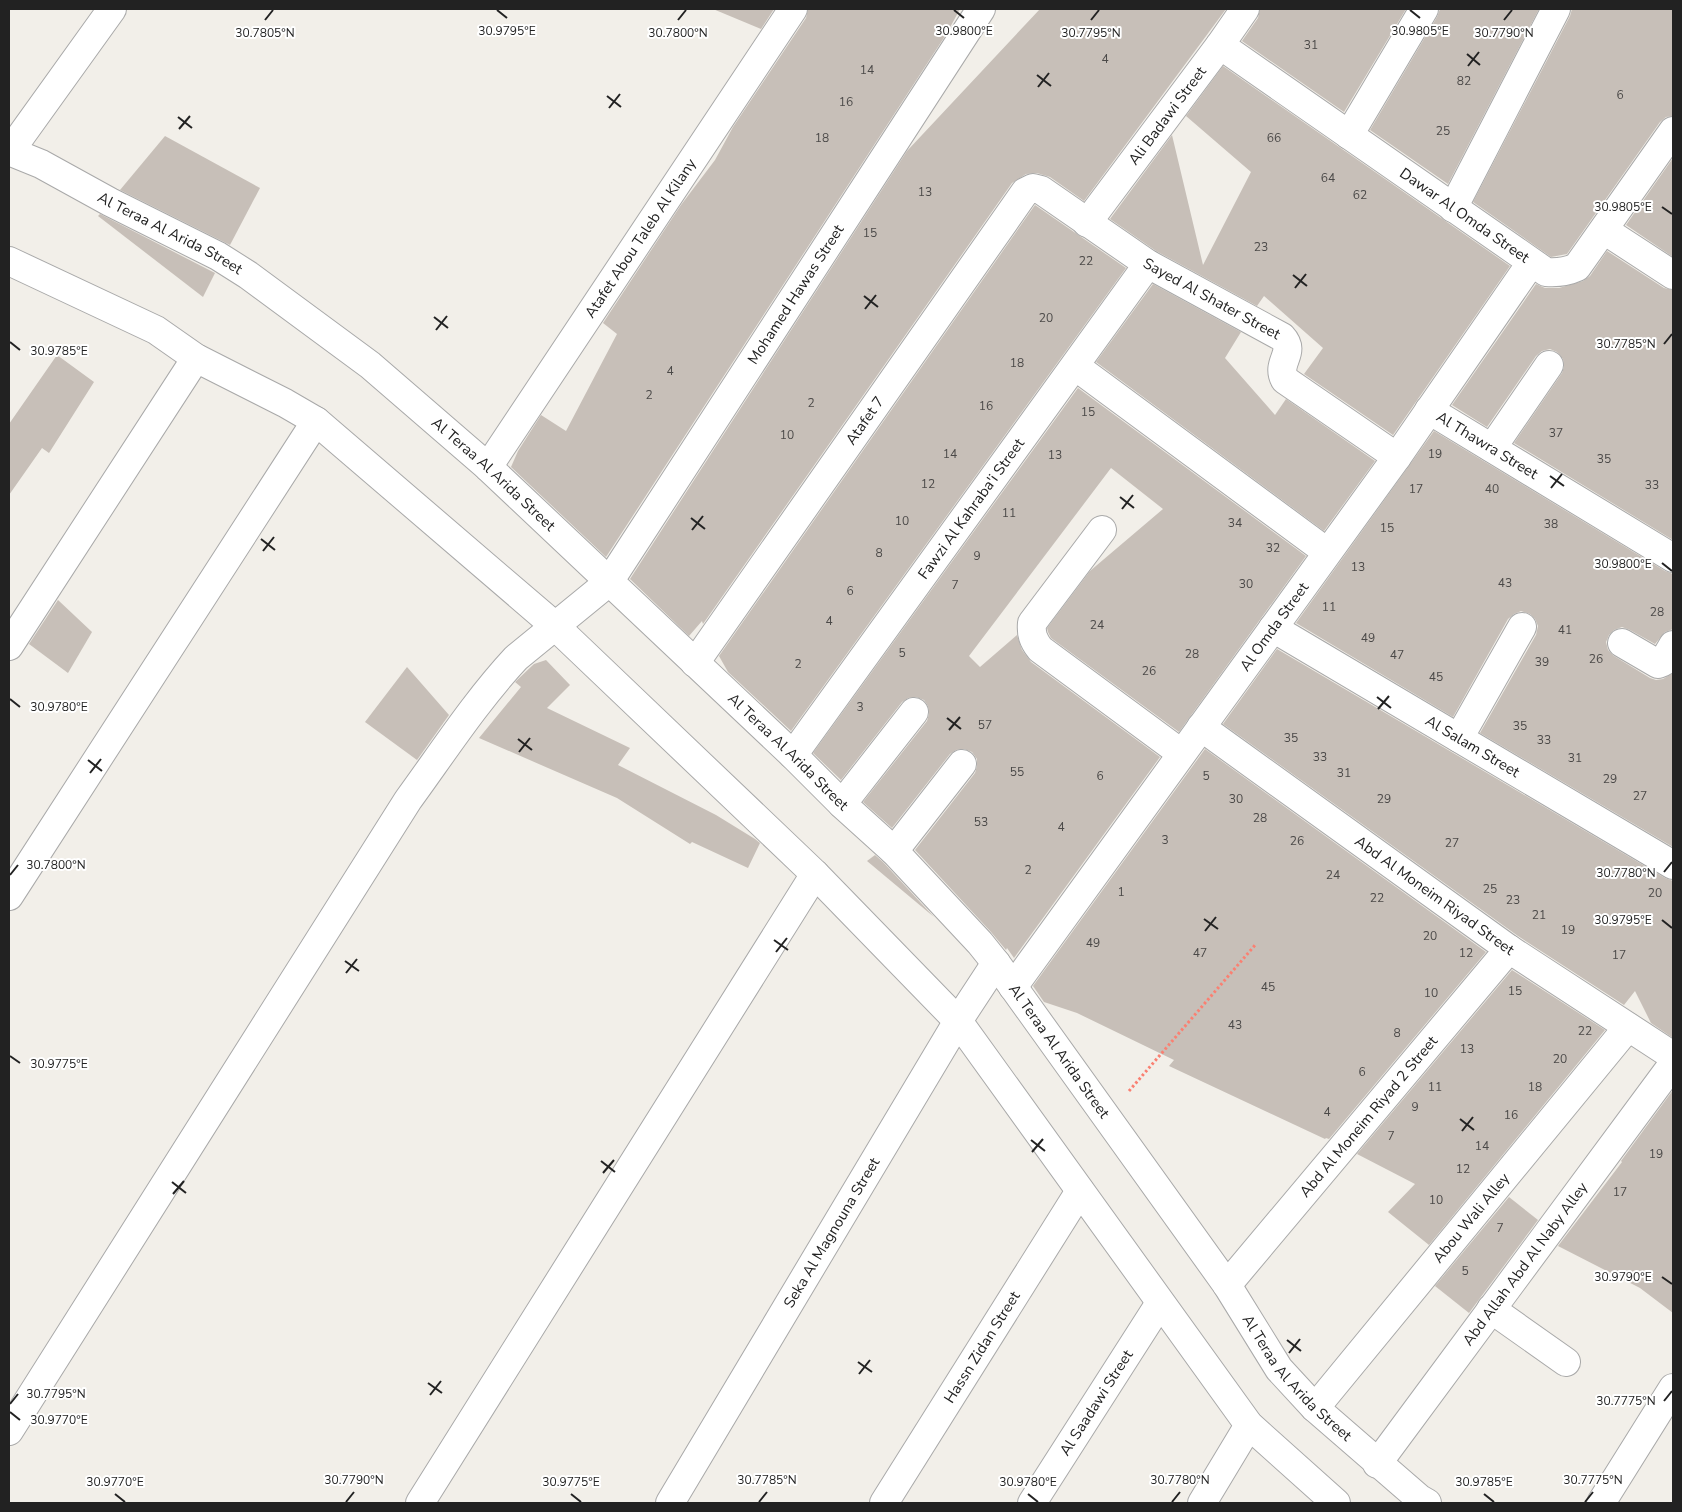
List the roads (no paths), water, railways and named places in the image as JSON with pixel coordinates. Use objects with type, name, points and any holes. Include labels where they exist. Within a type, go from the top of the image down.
[{"type":"street","points":[[9,151],[112,9]]},
{"type":"street","name":"Atafet Abou Taleb Al Kilany","points":[[488,467],[793,9]]},
{"type":"street","name":"Mohamed Hawas Street","points":[[9,1431],[408,800],[460,728],[516,658],[609,582],[981,9]]},
{"type":"street","name":"Ali Badawi Street","points":[[1087,222],[1245,9]]},
{"type":"street","points":[[1349,135],[1424,9]]},
{"type":"street","points":[[1453,208],[1556,9]]},
{"type":"street","name":"Dawar Al Omda Street","points":[[1220,45],[1546,272],[1556,273],[1577,267],[1673,131]]},
{"type":"street","name":"Al Teraa Al Arida Street","points":[[9,151],[41,164],[110,202],[218,256],[248,275],[370,366],[488,467],[793,754],[842,804],[894,851],[980,943],[996,963],[1227,1285],[1279,1369],[1315,1408],[1421,1502]]},
{"type":"street","name":"Atafet 7","points":[[696,663],[1021,198],[1028,189],[1041,190]]},
{"type":"street","name":"Sayed Al Shater Street","points":[[1041,190],[1148,264],[1282,336],[1287,341],[1288,348],[1281,369],[1284,380],[1397,456]]},
{"type":"street","points":[[1604,230],[1673,275]]},
{"type":"street","points":[[9,261],[156,330],[196,358],[285,403],[316,421],[555,626],[814,874],[958,1021],[1249,1425],[1336,1503]]},
{"type":"street","name":"Al Omda Street","points":[[1013,987],[1397,456],[1531,262]]},
{"type":"street","name":"Fawzi Al Kahraba'i Street","points":[[793,754],[1148,264]]},
{"type":"street","points":[[9,646],[196,358]]},
{"type":"street","points":[[1492,448],[1549,365]]},
{"type":"street","points":[[1075,366],[1327,552]]},
{"type":"street","name":"Al Thawra Street","points":[[1429,410],[1673,558]]},
{"type":"street","points":[[9,896],[316,421]]},
{"type":"street","points":[[1102,530],[1032,623],[1031,632],[1034,641],[1040,649],[1181,753]]},
{"type":"street","points":[[1459,738],[1522,627]]},
{"type":"street","name":"Al Salam Street","points":[[1273,628],[1673,865]]},
{"type":"street","points":[[1622,643],[1658,664],[1663,662],[1673,645]]},
{"type":"street","points":[[842,804],[914,712]]},
{"type":"street","name":"Abd Al Moneim Riyad Street","points":[[1201,727],[1509,948],[1673,1056]]},
{"type":"street","points":[[894,851],[962,764]]},
{"type":"street","points":[[420,1503],[814,874]]},
{"type":"street","name":"Abd Al Moneim Riyad 2 Street","points":[[1227,1285],[1509,948]]},
{"type":"street","name":"Seka Al Magnouna Street","points":[[670,1503],[958,1021],[996,963]]},
{"type":"street","name":"Abou Wali Alley","points":[[1315,1408],[1628,1027]]},
{"type":"street","name":"Abd Allah Abd Al Naby Alley","points":[[1377,1464],[1673,1064]]},
{"type":"street","name":"Hassn Zidan Street","points":[[884,1503],[1080,1192]]},
{"type":"street","name":"Al Saadawi Street","points":[[1032,1503],[1160,1303]]},
{"type":"street","points":[[1491,1309],[1566,1362]]},
{"type":"street","points":[[1600,1503],[1673,1388]]},
{"type":"street","points":[[1202,1503],[1249,1425]]}]
